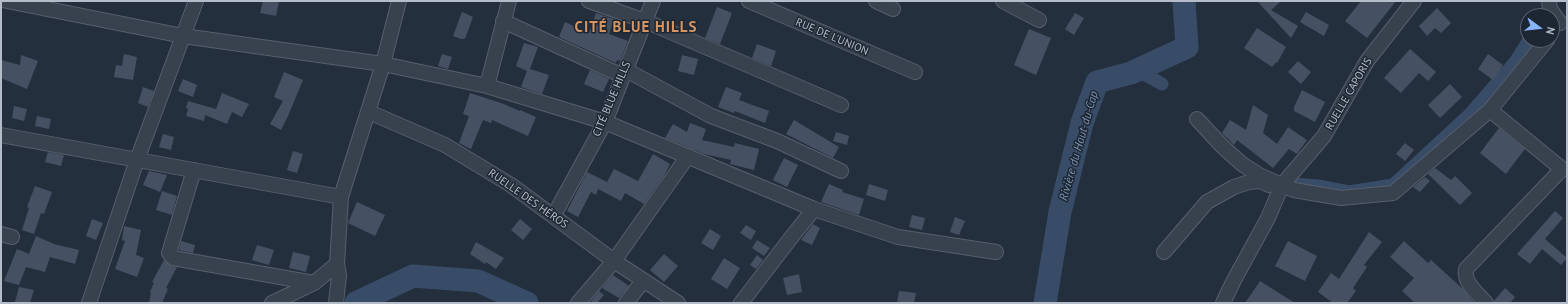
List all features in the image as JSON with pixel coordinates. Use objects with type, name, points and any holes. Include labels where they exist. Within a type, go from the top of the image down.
[{"type":"street","points":[[7,1],[183,36],[383,64],[487,86],[605,122],[814,210],[898,237],[996,252]]},
{"type":"street","points":[[89,303],[137,160],[196,1]]},
{"type":"street","points":[[336,303],[341,197],[369,112],[399,1]]},
{"type":"street","points":[[487,86],[508,1]]},
{"type":"street","points":[[589,1],[645,21],[841,105]]},
{"type":"street","name":"CITÉ BLUE HILLS","points":[[554,215],[605,122],[653,1]]},
{"type":"street","name":"RUE DE L'UNION","points":[[749,1],[915,72]]},
{"type":"street","points":[[876,1],[893,9]]},
{"type":"street","points":[[1005,1],[1039,20]]},
{"type":"street","name":"RUELLE CAPORIS","points":[[1223,303],[1268,218],[1281,188],[1324,136],[1367,61],[1414,1]]},
{"type":"street","points":[[503,21],[624,73],[711,116],[777,140],[841,171]]},
{"type":"street","points":[[1164,252],[1207,202],[1234,187],[1249,182],[1260,181],[1281,188],[1341,198],[1393,193],[1490,110],[1540,48]]},
{"type":"street","points":[[1486,303],[1466,279],[1466,269],[1565,171],[1490,110]]},
{"type":"street","name":"RUELLE DES HÉROS","points":[[369,112],[445,145],[511,185],[643,281],[678,303]]},
{"type":"street","points":[[1197,119],[1222,146],[1242,164],[1281,188]]},
{"type":"street","points":[[1,135],[341,197]]},
{"type":"street","points":[[578,303],[614,260],[688,156]]},
{"type":"street","points":[[194,170],[169,253],[170,256],[173,258],[314,283]]},
{"type":"street","points":[[741,303],[814,210]]},
{"type":"street","points":[[272,303],[338,270]]},
{"type":"street","points":[[626,303],[643,281]]},
{"type":"building","points":[[263,1],[279,1],[276,16],[260,13]]},
{"type":"building","points":[[1257,1],[1281,1],[1271,10],[1298,26],[1291,38]]},
{"type":"building","points":[[1361,1],[1396,1],[1367,38],[1345,21]]},
{"type":"building","points":[[717,7],[732,13],[720,44],[705,38]]},
{"type":"building","points":[[1437,8],[1451,23],[1441,33],[1435,28],[1427,36],[1419,26]]},
{"type":"building","points":[[462,12],[473,17],[465,39],[453,36]]},
{"type":"building","points":[[1306,12],[1329,25],[1324,36],[1300,22]]},
{"type":"building","points":[[596,13],[614,19],[609,34],[628,41],[620,61],[617,60],[616,63],[559,37],[565,22],[589,33]]},
{"type":"building","points":[[1075,13],[1084,18],[1074,35],[1065,29]]},
{"type":"building","points":[[1257,28],[1286,47],[1277,63],[1276,62],[1272,67],[1244,48]]},
{"type":"building","points":[[1029,29],[1051,38],[1036,75],[1014,65]]},
{"type":"building","points":[[524,43],[538,47],[530,69],[549,75],[542,94],[521,87],[527,71],[516,66]]},
{"type":"building","points":[[757,44],[776,51],[771,66],[752,58]]},
{"type":"building","points":[[1410,49],[1436,72],[1428,81],[1419,73],[1401,93],[1384,78]]},
{"type":"building","points":[[124,54],[137,57],[133,80],[114,77],[116,65],[122,66]]},
{"type":"building","points":[[442,54],[452,57],[448,69],[438,66]]},
{"type":"building","points":[[1488,54],[1503,65],[1493,80],[1478,69]]},
{"type":"building","points":[[21,55],[38,61],[27,89],[1,78],[1,60],[20,65]]},
{"type":"building","points":[[682,55],[698,59],[694,75],[678,71]]},
{"type":"building","points":[[1298,61],[1311,72],[1301,84],[1288,72]]},
{"type":"building","points":[[590,70],[609,79],[603,92],[584,84]]},
{"type":"building","points":[[284,72],[303,80],[281,130],[270,124],[283,101],[274,97]]},
{"type":"building","points":[[183,79],[197,85],[193,97],[178,91]]},
{"type":"building","points":[[1450,84],[1462,97],[1440,118],[1428,105]]},
{"type":"building","points":[[143,87],[154,91],[148,107],[138,103]]},
{"type":"building","points":[[726,87],[742,93],[739,100],[769,111],[765,123],[735,111],[734,113],[718,107]]},
{"type":"building","points":[[1302,90],[1325,102],[1315,122],[1294,111],[1294,107]]},
{"type":"building","points":[[222,93],[249,104],[242,117],[232,112],[227,124],[205,115],[204,121],[186,116],[188,101],[216,109]]},
{"type":"building","points":[[470,93],[536,117],[528,136],[492,120],[491,123],[483,120],[471,149],[459,143],[469,116],[463,114]]},
{"type":"building","points":[[1253,105],[1268,115],[1263,133],[1277,144],[1288,127],[1307,140],[1297,154],[1289,149],[1273,168],[1237,140],[1234,145],[1222,133],[1230,120],[1246,130]]},
{"type":"building","points":[[14,106],[27,109],[24,121],[12,118]]},
{"type":"building","points":[[37,116],[51,119],[49,129],[35,126]]},
{"type":"building","points":[[794,120],[839,147],[833,158],[786,134]]},
{"type":"building","points":[[690,123],[706,129],[702,140],[734,147],[735,143],[759,149],[754,170],[730,164],[731,160],[704,154],[665,138],[673,124],[687,132]]},
{"type":"building","points":[[1499,128],[1525,149],[1506,174],[1480,153]]},
{"type":"building","points":[[836,132],[849,136],[847,145],[833,141]]},
{"type":"building","points":[[163,134],[174,137],[171,150],[159,147]]},
{"type":"building","points":[[1405,143],[1414,150],[1405,161],[1396,154]]},
{"type":"building","points":[[293,151],[303,154],[297,173],[287,170]]},
{"type":"building","points":[[48,152],[64,155],[61,166],[45,162]]},
{"type":"building","points":[[653,154],[670,164],[664,176],[644,204],[625,193],[621,201],[598,189],[596,195],[591,192],[578,217],[567,211],[587,172],[607,182],[614,169],[638,181]]},
{"type":"building","points":[[784,158],[798,165],[787,187],[773,180]]},
{"type":"building","points":[[1435,168],[1451,180],[1455,176],[1472,193],[1460,205],[1428,174]]},
{"type":"building","points":[[149,171],[167,175],[160,192],[143,185]]},
{"type":"building","points":[[1425,177],[1430,181],[1420,192],[1413,187]]},
{"type":"building","points":[[829,184],[843,190],[842,192],[864,199],[859,215],[821,202]]},
{"type":"building","points":[[869,184],[888,190],[885,201],[866,195]]},
{"type":"building","points":[[35,186],[52,192],[44,214],[41,213],[34,234],[22,230],[29,208],[27,207]]},
{"type":"building","points":[[162,191],[177,196],[172,215],[156,210]]},
{"type":"building","points":[[357,202],[385,215],[375,236],[348,223]]},
{"type":"building","points":[[1555,211],[1563,218],[1545,239],[1567,258],[1561,265],[1542,249],[1530,264],[1517,254]]},
{"type":"building","points":[[912,215],[925,218],[922,230],[909,227]]},
{"type":"building","points":[[955,217],[965,221],[959,235],[950,232]]},
{"type":"building","points":[[92,219],[103,223],[96,240],[86,236]]},
{"type":"building","points":[[520,219],[532,229],[523,240],[511,230]]},
{"type":"building","points":[[813,224],[820,228],[812,245],[801,240]]},
{"type":"building","points":[[746,225],[756,231],[751,240],[740,233]]},
{"type":"building","points":[[124,226],[141,230],[136,255],[144,258],[137,277],[115,269],[125,241],[122,240]]},
{"type":"building","points":[[710,229],[721,236],[713,250],[701,243]]},
{"type":"building","points":[[1369,232],[1382,242],[1364,265],[1367,267],[1353,288],[1356,291],[1347,303],[1333,303],[1318,292],[1331,273],[1339,279]]},
{"type":"building","points":[[36,236],[54,244],[79,250],[75,264],[50,257],[45,272],[26,267],[19,285],[4,281],[17,249],[29,254]]},
{"type":"building","points":[[757,240],[770,248],[764,256],[752,248]]},
{"type":"building","points":[[181,241],[195,245],[193,253],[179,250]]},
{"type":"building","points":[[1288,241],[1317,256],[1305,281],[1275,266]]},
{"type":"building","points":[[1404,241],[1428,263],[1431,260],[1463,289],[1474,303],[1415,303],[1402,291],[1414,278],[1390,257]]},
{"type":"building","points":[[476,242],[504,258],[496,269],[470,254]]},
{"type":"building","points":[[257,245],[274,250],[269,265],[252,260]]},
{"type":"building","points":[[293,252],[310,256],[306,272],[289,268]]},
{"type":"building","points":[[664,254],[678,266],[664,282],[650,270]]},
{"type":"building","points":[[757,255],[763,260],[756,269],[750,265]]},
{"type":"building","points":[[724,258],[740,268],[727,289],[711,279]]},
{"type":"building","points":[[164,260],[171,266],[177,267],[166,288],[168,289],[162,303],[149,303],[150,292],[154,283],[152,282]]},
{"type":"building","points":[[799,274],[802,292],[787,295],[783,278]]},
{"type":"building","points":[[613,275],[629,286],[619,298],[602,288]]},
{"type":"building","points":[[1260,281],[1295,303],[1245,303]]},
{"type":"building","points":[[19,287],[34,290],[30,303],[15,302]]},
{"type":"building","points":[[1505,288],[1515,297],[1510,303],[1494,303],[1494,301]]},
{"type":"building","points":[[599,291],[604,295],[597,303],[593,303],[591,301]]},
{"type":"building","points":[[899,291],[916,293],[914,303],[897,303]]},
{"type":"waterway","name":"Rivière du Haut-du-Cap","points":[[1045,303],[1060,212],[1082,123],[1097,82],[1131,73],[1187,47],[1184,1]]},
{"type":"waterway","points":[[1293,184],[1318,186],[1349,192],[1393,185],[1470,114],[1515,62],[1524,48]]},
{"type":"waterway","points":[[1137,70],[1162,84]]},
{"type":"waterway","points":[[356,303],[413,276],[478,281],[527,303]]},
{"type":"district","name":"CITÉ BLUE HILLS","points":[[636,28]]}]
